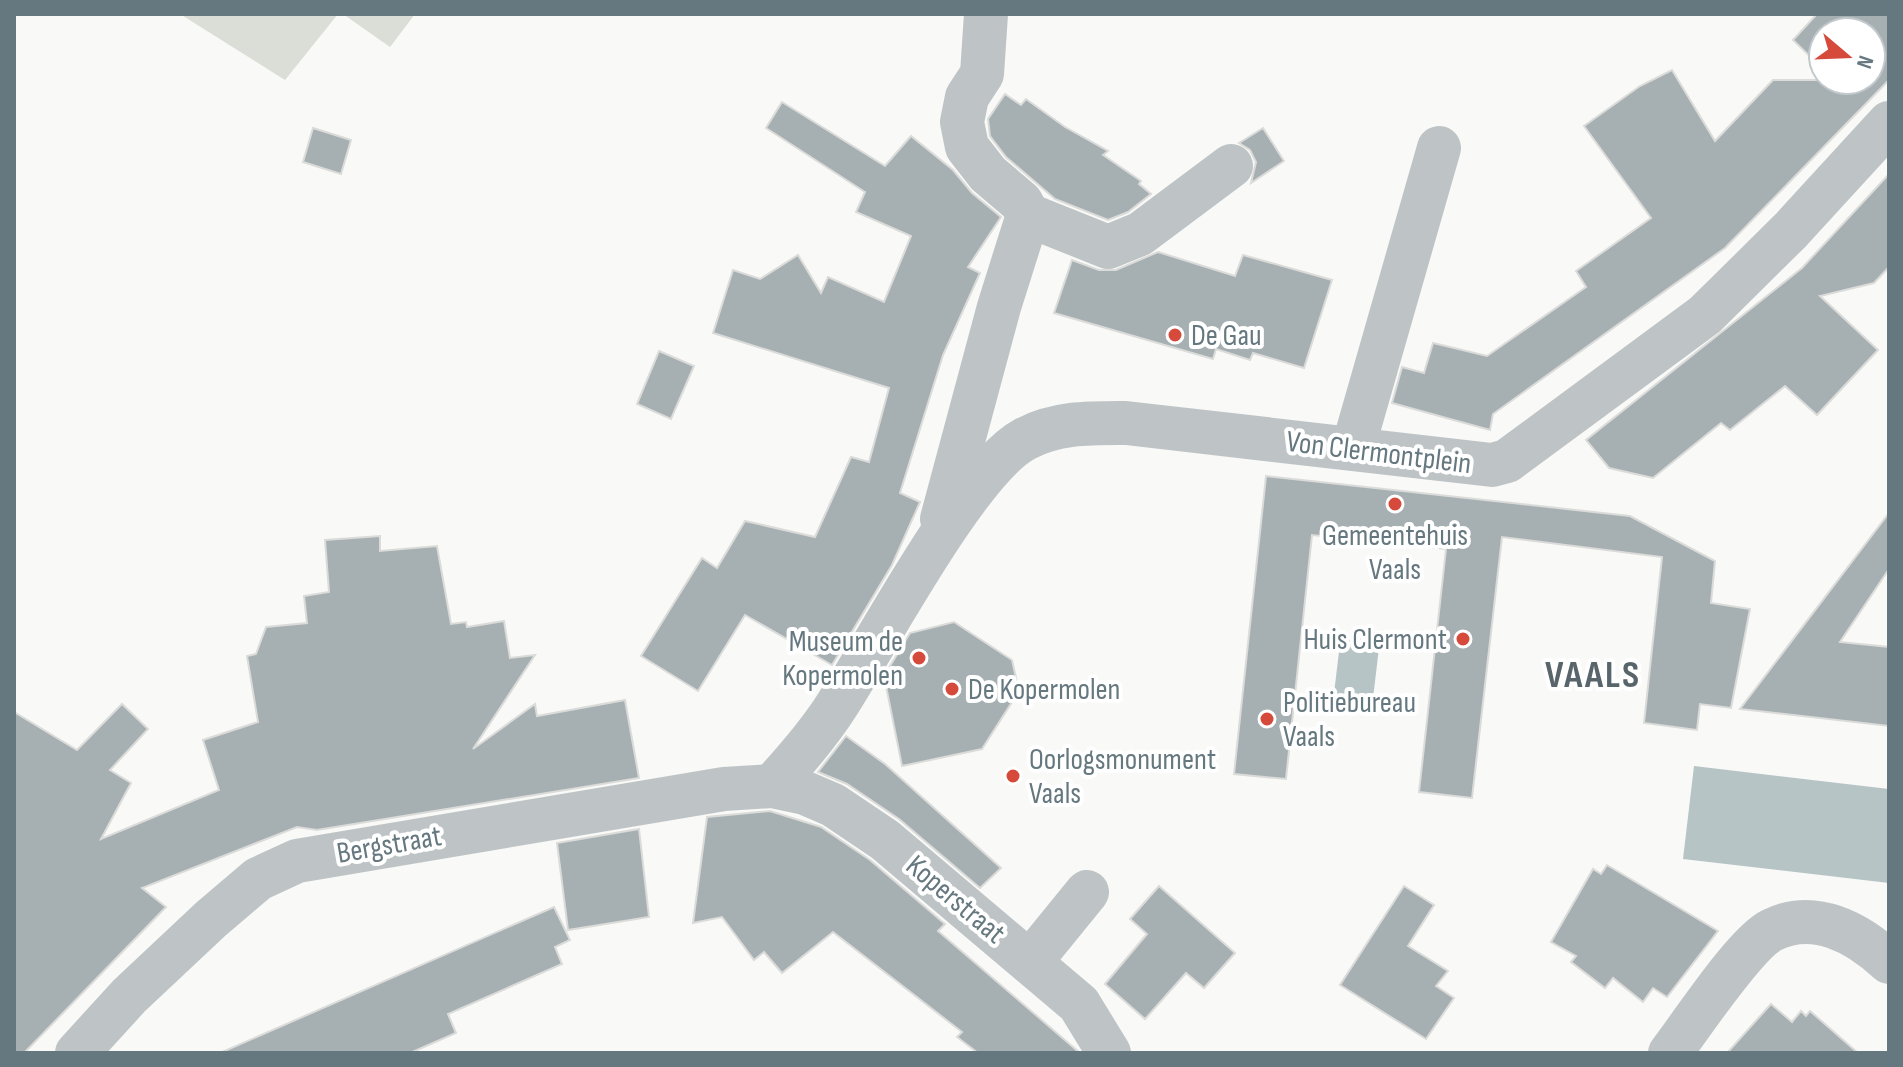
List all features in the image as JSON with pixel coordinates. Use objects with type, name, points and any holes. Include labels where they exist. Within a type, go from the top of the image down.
[{"type":"street","points":[[986,14],[982,74],[967,97],[962,122],[967,147],[988,174],[1021,202],[1028,215],[1108,247],[1140,234],[1231,166]]},
{"type":"street","name":"Von Clermontplein","points":[[772,786],[835,709],[935,544],[989,471],[1024,440],[1074,422],[1126,423],[1492,465],[1507,461],[1705,315],[1791,230],[1889,123]]},
{"type":"street","points":[[1353,448],[1439,148]]},
{"type":"street","name":"Von Clermontplein","points":[[935,544],[999,307],[1028,215]]},
{"type":"street","name":"Koperstraat","points":[[772,786],[805,793],[833,805],[885,840],[1079,1004],[1109,1053]]},
{"type":"street","name":"Bergstraat","points":[[77,1053],[129,996],[211,919],[258,879],[297,861],[724,789],[772,786]]},
{"type":"street","points":[[1030,962],[1087,892]]},
{"type":"street","points":[[1670,1053],[1753,946],[1771,930],[1800,923],[1850,931],[1889,962]]},
{"type":"shaded area","points":[[180,14],[338,14],[285,80]]},
{"type":"shaded area","points":[[343,14],[415,14],[390,47]]},
{"type":"shaded area","points":[[1341,635],[1380,639],[1372,707],[1333,702]]},
{"type":"shaded area","points":[[1694,766],[1889,789],[1889,883],[1683,859]]},
{"type":"building","points":[[1889,14],[1889,80],[1887,82],[1887,16],[1815,16]]},
{"type":"building","points":[[1807,25],[1807,54],[1793,40]]},
{"type":"building","points":[[1672,70],[1715,141],[1773,80],[1807,80],[1807,96],[1873,96],[1725,248],[1493,414],[1490,430],[1392,403],[1402,367],[1424,373],[1433,343],[1487,356],[1586,287],[1576,271],[1651,218],[1584,126],[1640,86]]},
{"type":"building","points":[[1005,94],[1021,105],[1026,99],[1065,127],[1108,151],[1103,155],[1141,181],[1139,184],[1151,194],[1128,212],[1108,220],[1055,199],[1006,157],[990,136],[988,119]]},
{"type":"building","points":[[782,102],[885,166],[911,136],[953,170],[972,193],[1001,217],[968,267],[980,273],[943,355],[900,493],[920,502],[892,565],[832,665],[745,615],[698,691],[641,656],[702,558],[717,568],[745,521],[815,537],[851,457],[869,462],[889,388],[713,333],[733,270],[760,279],[798,255],[821,293],[828,277],[884,302],[911,236],[856,212],[865,192],[766,128]]},
{"type":"building","points":[[313,128],[351,140],[341,174],[303,162]]},
{"type":"building","points":[[1263,128],[1284,161],[1251,183],[1256,162],[1250,150],[1239,143]]},
{"type":"building","points":[[1889,174],[1889,267],[1874,283],[1820,296],[1878,350],[1817,415],[1785,386],[1730,430],[1721,423],[1653,478],[1609,468],[1586,440],[1802,268]]},
{"type":"building","points":[[1158,252],[1235,276],[1243,255],[1332,280],[1304,368],[1253,353],[1250,360],[1216,349],[1213,359],[1054,313],[1072,260],[1099,270],[1116,270]]},
{"type":"building","points":[[659,351],[694,366],[671,419],[637,404]]},
{"type":"building","name":"Huis Clermont","points":[[1266,476],[1630,516],[1715,561],[1711,603],[1750,609],[1731,708],[1700,704],[1697,730],[1644,723],[1662,557],[1502,537],[1472,798],[1419,792],[1446,549],[1312,535],[1286,779],[1234,774]]},
{"type":"building","points":[[1889,513],[1889,569],[1840,642],[1889,647],[1889,726],[1740,709]]},
{"type":"building","points":[[380,536],[380,551],[437,546],[451,624],[466,622],[467,627],[504,621],[510,658],[535,655],[473,749],[535,704],[537,716],[625,700],[639,778],[317,830],[297,827],[142,888],[166,907],[24,1053],[14,1053],[14,712],[77,750],[122,704],[148,729],[110,770],[131,783],[101,839],[219,790],[203,740],[258,722],[247,656],[256,654],[266,627],[307,623],[304,596],[329,592],[325,540]]},
{"type":"building","name":"De Kopermolen","points":[[954,622],[1012,660],[1019,691],[982,749],[902,766],[884,676],[910,633]]},
{"type":"building","points":[[846,736],[885,764],[1001,868],[980,888],[899,819],[847,784],[818,772]]},
{"type":"building","points":[[770,811],[821,827],[870,860],[945,924],[938,931],[1080,1053],[978,1053],[957,1037],[962,1032],[833,932],[782,973],[764,952],[754,960],[722,917],[693,923],[707,817]]},
{"type":"building","points":[[639,829],[649,917],[568,930],[557,843]]},
{"type":"building","points":[[1607,865],[1718,931],[1667,997],[1653,988],[1643,1002],[1613,978],[1605,988],[1571,962],[1576,956],[1551,942],[1593,869],[1601,874]]},
{"type":"building","points":[[1159,886],[1235,953],[1204,988],[1186,973],[1145,1019],[1105,984],[1147,934],[1130,919]]},
{"type":"building","points":[[1404,886],[1434,905],[1408,946],[1448,971],[1436,986],[1454,998],[1426,1039],[1340,985]]},
{"type":"building","points":[[554,907],[570,940],[555,947],[562,964],[448,1014],[456,1033],[410,1053],[220,1053]]},
{"type":"building","points":[[1771,1004],[1792,1022],[1801,1011],[1806,1016],[1810,1011],[1858,1053],[1727,1053]]},
{"type":"place","name":"De Gau","points":[[1175,335]]},
{"type":"place","name":"Gemeentehuis Vaals","points":[[1395,504]]},
{"type":"place","name":"Huis Clermont","points":[[1463,639]]},
{"type":"place","name":"Museum de Kopermolen","points":[[919,658]]},
{"type":"place","name":"De Kopermolen","points":[[952,689]]},
{"type":"place","name":"Politiebureau Vaals","points":[[1267,719]]},
{"type":"place","name":"Oorlogsmonument Vaals","points":[[1013,776]]},
{"type":"district","name":"VAALS","points":[[1593,674]]}]
